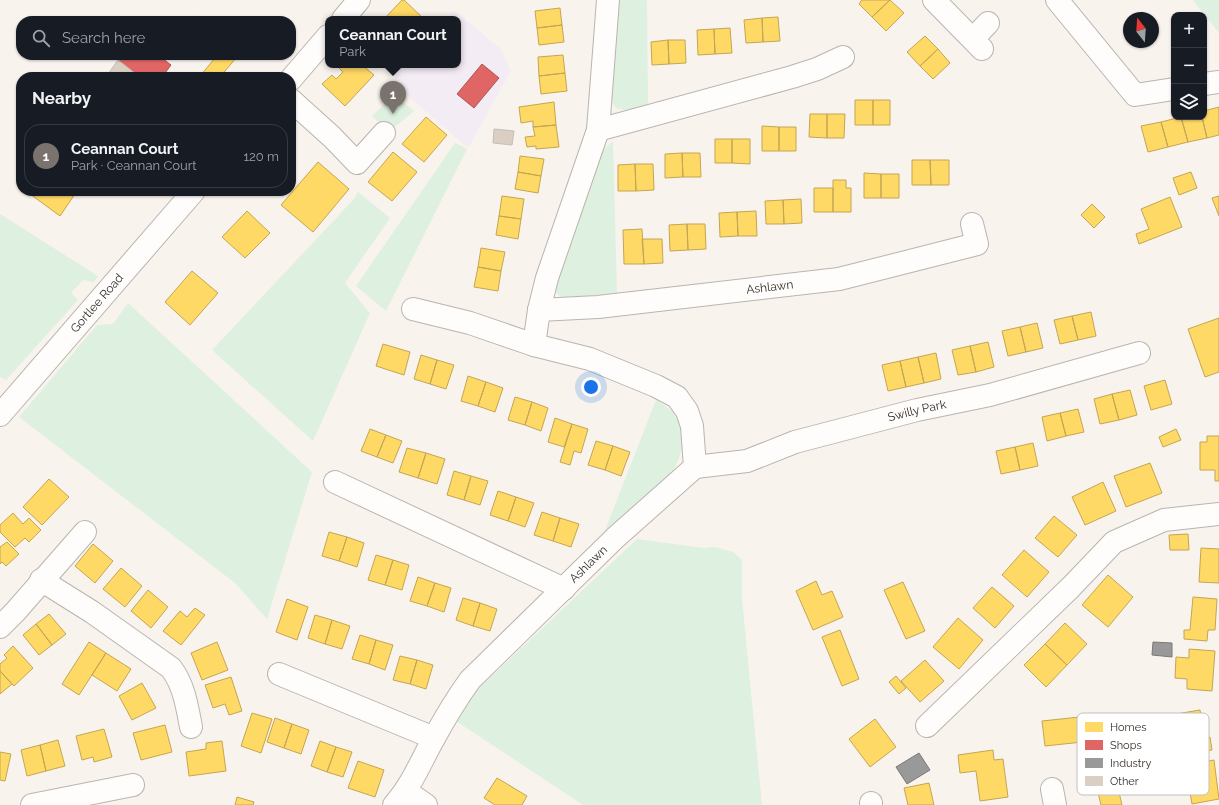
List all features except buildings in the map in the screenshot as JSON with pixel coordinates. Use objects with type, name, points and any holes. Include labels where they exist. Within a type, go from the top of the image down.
[{"type":"street","points":[[534,345],[539,310],[547,278],[598,130],[608,0]]},
{"type":"street","points":[[934,0],[978,44],[988,22]]},
{"type":"street","points":[[1057,0],[1135,95],[1171,89]]},
{"type":"street","points":[[296,73],[325,39]]},
{"type":"street","points":[[598,130],[792,77],[817,69],[843,57]]},
{"type":"street","points":[[1207,84],[1219,82]]},
{"type":"street","points":[[296,105],[332,137],[356,163],[384,133]]},
{"type":"street","name":"Gortlee Road","points":[[0,415],[190,196]]},
{"type":"street","name":"Ashlawn","points":[[539,310],[598,307],[839,279],[977,244],[972,224]]},
{"type":"street","points":[[413,309],[470,323],[534,345],[590,359],[656,386],[677,397],[686,411],[692,426],[695,467]]},
{"type":"street","name":"Swilly Park","points":[[695,467],[747,460],[794,442],[917,410],[990,395],[1139,353]]},
{"type":"street","name":"Ashlawn","points":[[426,805],[400,798],[458,696],[470,680],[615,538],[695,467]]},
{"type":"street","name":"Ashlawn","points":[[335,482],[564,589]]},
{"type":"street","points":[[927,726],[1070,587],[1114,542],[1164,520],[1219,514]]},
{"type":"street","points":[[0,627],[15,612],[84,532]]},
{"type":"street","points":[[42,580],[92,612],[171,668],[178,677],[182,687],[191,728]]},
{"type":"street","points":[[279,674],[434,738]]},
{"type":"street","points":[[32,805],[133,786]]},
{"type":"shaded area","points":[[453,10],[460,16],[448,16]]},
{"type":"shaded area","points":[[461,16],[500,48],[511,71],[468,148],[391,81],[402,68],[461,68]]},
{"type":"green space","points":[[619,0],[647,0],[648,105],[632,110],[616,108],[612,101]]},
{"type":"green space","points":[[1193,0],[1219,0],[1219,33],[1207,18],[1207,12],[1202,12]]},
{"type":"green space","points":[[394,95],[414,111],[390,131],[372,116]]},
{"type":"green space","points":[[613,141],[617,293],[562,298],[554,290],[600,153]]},
{"type":"green space","points":[[455,143],[467,149],[386,311],[356,286]]},
{"type":"green space","points":[[358,192],[390,218],[345,283],[370,313],[313,441],[212,350],[354,199]]},
{"type":"green space","points":[[0,214],[98,276],[94,282],[83,280],[71,293],[78,300],[6,380],[0,377]]},
{"type":"green space","points":[[128,303],[312,472],[267,619],[235,583],[19,417],[97,325],[113,324]]},
{"type":"green space","points":[[656,400],[679,415],[685,437],[679,458],[669,480],[599,546]]},
{"type":"green space","points":[[637,539],[704,548],[715,547],[733,552],[742,560],[742,599],[762,805],[583,805],[456,721],[475,692]]},
{"type":"place","name":"Ceannan Court","points":[[393,114]]}]
